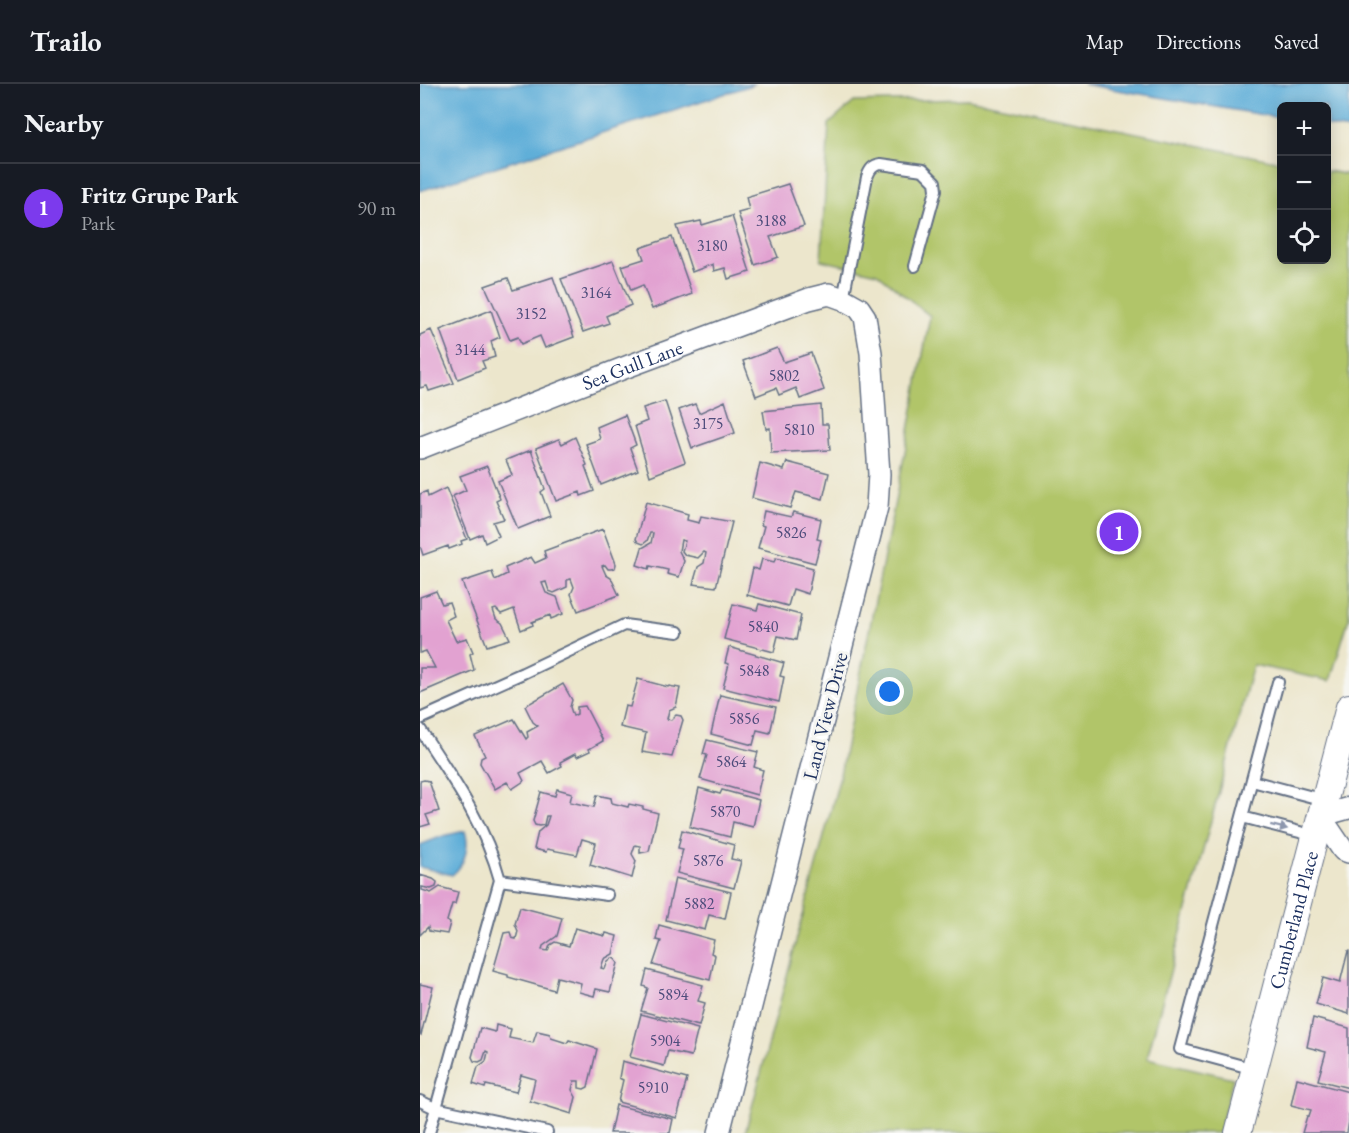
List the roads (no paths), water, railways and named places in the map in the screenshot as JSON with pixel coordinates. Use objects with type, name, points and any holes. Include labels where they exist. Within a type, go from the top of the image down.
[{"type":"street","name":"Sea Gull Lane","points":[[420,448],[618,370],[808,299],[829,294],[846,299]]},
{"type":"street","name":"Land View Drive","points":[[719,1133],[877,507],[879,474],[869,333],[865,317],[859,308],[846,299]]},
{"type":"street","name":"Cumberland Place","points":[[1238,1133],[1349,707]]},
{"type":"street","points":[[1349,808],[1320,817],[1343,850],[1349,852]]},
{"type":"lane","points":[[846,299],[867,177],[870,169],[875,165],[923,170],[935,182],[936,190],[915,266]]},
{"type":"lane","points":[[420,719],[624,626],[678,632]]},
{"type":"lane","points":[[1254,1069],[1180,1049],[1278,681]]},
{"type":"lane","points":[[420,729],[459,788],[493,855],[500,880],[429,1133]]},
{"type":"lane","points":[[1252,781],[1320,817]]},
{"type":"lane","points":[[1242,817],[1320,817]]},
{"type":"lane","points":[[500,880],[607,895]]},
{"type":"lane","points":[[420,1101],[435,1108],[547,1132]]},
{"type":"water","points":[[420,84],[755,84],[420,191]]},
{"type":"water","points":[[1083,84],[1349,84],[1349,130],[1331,127],[1331,102],[1277,102],[1277,117]]},
{"type":"water","points":[[465,831],[467,843],[465,855],[460,866],[452,875],[420,867],[420,845]]},
{"type":"place","name":"Fritz Grupe Park","points":[[1119,532]]}]
